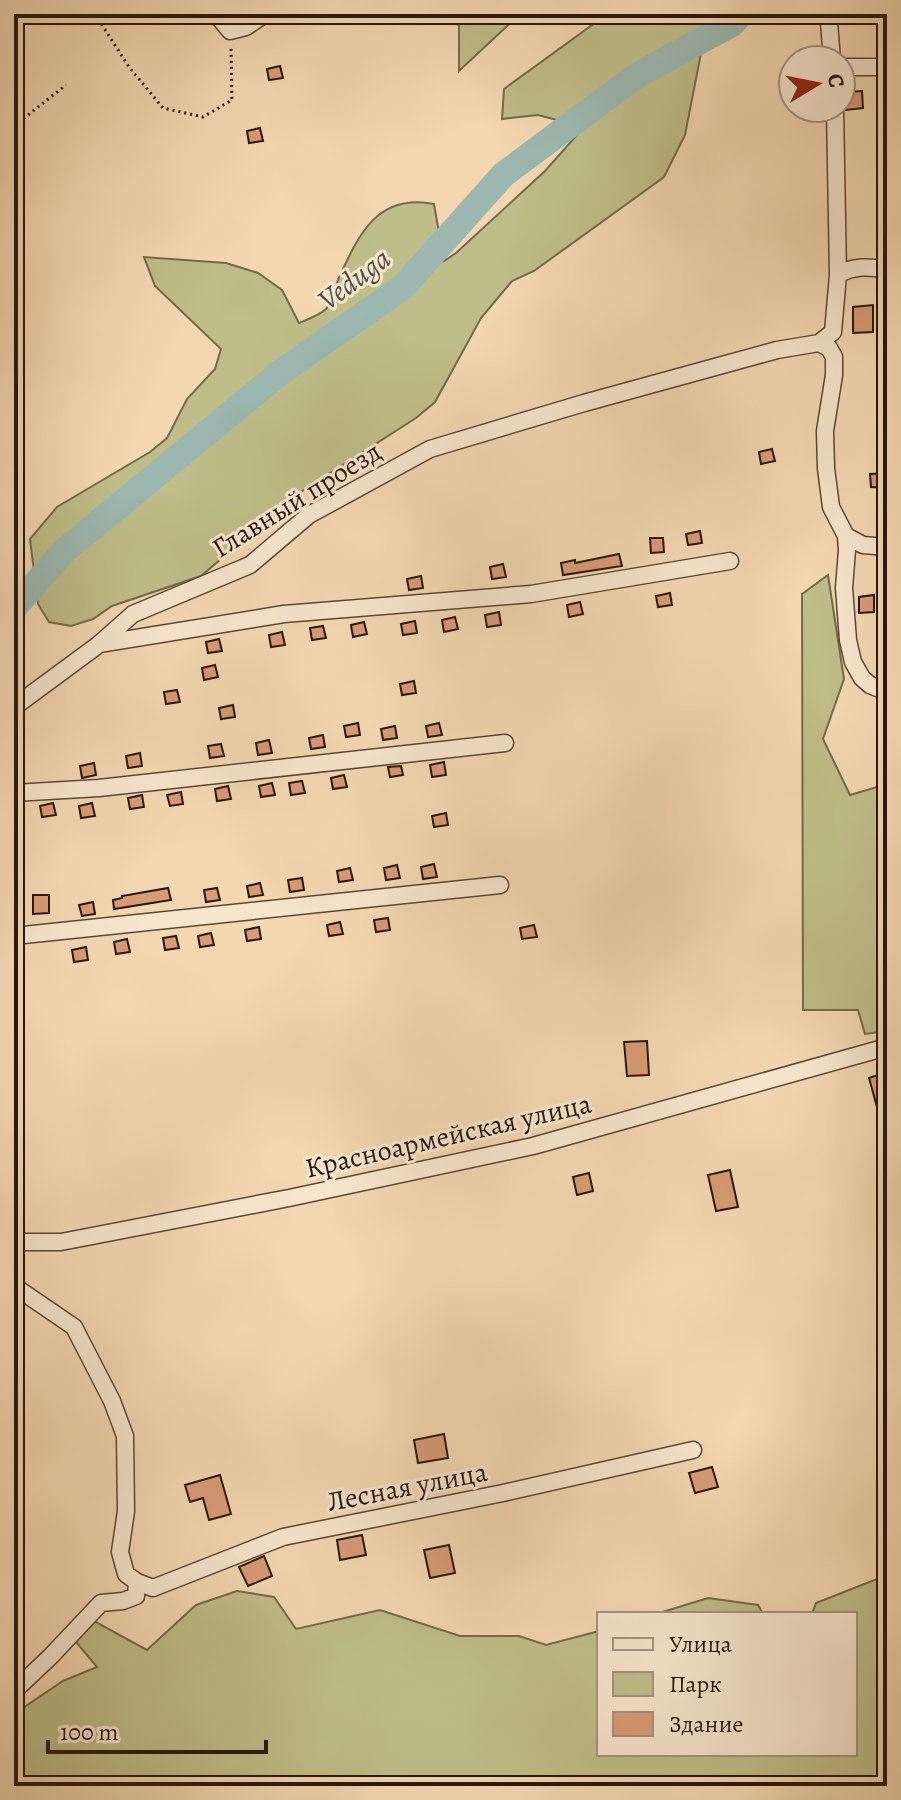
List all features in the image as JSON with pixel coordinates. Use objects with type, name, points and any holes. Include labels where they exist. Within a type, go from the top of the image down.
[{"type":"street","points":[[216,14],[230,31],[246,27],[265,14]]},
{"type":"street","points":[[831,44],[829,22],[832,14]]},
{"type":"street","points":[[857,67],[887,67]]},
{"type":"street","points":[[835,124],[838,275],[833,332],[819,343],[829,348],[834,357],[825,431],[826,468],[831,507],[846,536],[845,615],[853,662],[862,678],[887,692]]},
{"type":"street","points":[[838,275],[846,269],[887,269]]},
{"type":"street","name":"Главный проезд","points":[[14,707],[98,645],[133,614],[250,565],[309,515],[430,449],[777,350],[819,343]]},
{"type":"street","points":[[846,536],[863,545],[887,547]]},
{"type":"street","points":[[98,645],[284,614],[531,594],[730,561]]},
{"type":"street","points":[[14,793],[99,788],[505,743]]},
{"type":"street","points":[[14,936],[500,885]]},
{"type":"street","name":"Красноармейская улица","points":[[14,1242],[76,1240],[533,1146],[887,1047]]},
{"type":"street","points":[[14,1286],[74,1327],[112,1401],[125,1436],[126,1511],[120,1552],[126,1574],[137,1582],[136,1596],[101,1603],[14,1691]]},
{"type":"street","name":"Лесная улица","points":[[137,1582],[153,1588],[283,1537],[503,1493],[693,1450]]},
{"type":"path","points":[[95,14],[129,67],[163,108],[203,117],[232,100],[230,31]]},
{"type":"path","points":[[14,126],[66,85]]},
{"type":"green space","points":[[445,14],[520,14],[459,71],[459,25],[446,20]]},
{"type":"green space","points":[[599,14],[723,14],[713,23],[703,43],[685,135],[664,177],[534,271],[512,281],[481,318],[435,402],[416,418],[296,495],[201,576],[112,606],[93,619],[71,626],[49,622],[38,604],[30,539],[57,507],[150,452],[167,438],[187,399],[215,369],[221,349],[155,286],[144,257],[226,263],[258,273],[282,290],[299,323],[326,309],[362,234],[372,221],[397,205],[414,202],[434,204],[444,261],[545,171],[584,127],[538,115],[502,119],[504,89],[592,25]]},
{"type":"green space","points":[[828,575],[844,679],[823,739],[850,795],[887,784],[887,1031],[865,1034],[858,1010],[803,1010],[802,594]]},
{"type":"green space","points":[[887,1575],[887,1786],[14,1786],[14,1714],[63,1681],[97,1667],[76,1642],[94,1621],[147,1650],[196,1605],[237,1591],[274,1597],[296,1629],[380,1610],[460,1636],[519,1636],[546,1645],[597,1632],[597,1756],[857,1756],[857,1612],[813,1612],[816,1603]]},
{"type":"green space","points":[[708,1598],[758,1605],[762,1612],[662,1612]]},
{"type":"building","points":[[280,66],[283,78],[269,80],[267,69]]},
{"type":"building","points":[[857,91],[862,91],[863,108],[857,109]]},
{"type":"building","points":[[260,128],[263,141],[249,143],[247,131]]},
{"type":"building","points":[[873,305],[873,332],[853,333],[853,307]]},
{"type":"building","points":[[772,449],[775,461],[761,464],[759,452]]},
{"type":"building","points":[[887,473],[887,488],[871,487],[870,474]]},
{"type":"building","points":[[700,531],[702,543],[688,545],[686,534]]},
{"type":"building","points":[[650,538],[663,538],[664,552],[651,553]]},
{"type":"building","points":[[619,554],[622,566],[563,575],[561,563]]},
{"type":"building","points":[[503,564],[506,577],[492,579],[490,567]]},
{"type":"building","points":[[421,576],[423,588],[409,590],[407,579]]},
{"type":"building","points":[[670,593],[672,605],[658,607],[656,596]]},
{"type":"building","points":[[874,595],[874,612],[859,613],[859,597]]},
{"type":"building","points":[[580,602],[583,614],[569,617],[567,605]]},
{"type":"building","points":[[499,612],[501,625],[487,627],[485,615]]},
{"type":"building","points":[[455,617],[458,629],[444,632],[442,620]]},
{"type":"building","points":[[415,621],[417,633],[403,635],[401,624]]},
{"type":"building","points":[[364,622],[367,634],[353,637],[351,625]]},
{"type":"building","points":[[323,626],[326,638],[312,640],[310,628]]},
{"type":"building","points":[[282,632],[285,645],[271,647],[269,635]]},
{"type":"building","points":[[219,639],[222,651],[208,653],[206,642]]},
{"type":"building","points":[[215,665],[218,677],[204,680],[202,668]]},
{"type":"building","points":[[414,681],[416,693],[402,695],[400,684]]},
{"type":"building","points":[[177,690],[180,702],[166,704],[164,692]]},
{"type":"building","points":[[233,705],[235,717],[221,719],[219,708]]},
{"type":"building","points":[[358,723],[360,735],[346,737],[344,726]]},
{"type":"building","points":[[439,723],[442,735],[428,737],[426,726]]},
{"type":"building","points":[[395,726],[397,738],[383,740],[381,729]]},
{"type":"building","points":[[323,735],[325,747],[311,749],[309,738]]},
{"type":"building","points":[[269,740],[272,753],[258,755],[256,743]]},
{"type":"building","points":[[221,744],[224,756],[210,758],[208,746]]},
{"type":"building","points":[[140,753],[142,766],[128,768],[126,756]]},
{"type":"building","points":[[444,762],[446,775],[432,777],[430,765]]},
{"type":"building","points":[[94,763],[96,775],[82,778],[80,766]]},
{"type":"building","points":[[401,766],[403,775],[390,777],[388,767]]},
{"type":"building","points":[[344,775],[347,787],[333,789],[331,778]]},
{"type":"building","points":[[302,781],[305,793],[291,795],[289,783]]},
{"type":"building","points":[[272,783],[275,795],[261,797],[259,786]]},
{"type":"building","points":[[228,786],[231,799],[217,801],[215,789]]},
{"type":"building","points":[[181,792],[183,804],[170,806],[167,795]]},
{"type":"building","points":[[142,795],[144,807],[130,809],[128,798]]},
{"type":"building","points":[[53,803],[56,815],[42,817],[40,806]]},
{"type":"building","points":[[92,803],[95,816],[81,818],[79,806]]},
{"type":"building","points":[[446,813],[448,825],[434,827],[432,816]]},
{"type":"building","points":[[434,864],[437,877],[423,879],[421,867]]},
{"type":"building","points":[[397,865],[400,878],[386,880],[384,868]]},
{"type":"building","points":[[350,868],[353,880],[339,882],[337,871]]},
{"type":"building","points":[[302,878],[304,890],[290,892],[288,880]]},
{"type":"building","points":[[260,883],[263,895],[249,897],[247,886]]},
{"type":"building","points":[[168,888],[171,900],[114,909],[113,900],[122,896]]},
{"type":"building","points":[[217,888],[220,900],[206,902],[204,890]]},
{"type":"building","points":[[33,895],[49,895],[49,913],[33,914]]},
{"type":"building","points":[[93,902],[95,914],[82,916],[79,905]]},
{"type":"building","points":[[388,918],[390,930],[376,932],[374,920]]},
{"type":"building","points":[[340,922],[343,934],[329,936],[327,925]]},
{"type":"building","points":[[534,925],[537,937],[522,939],[520,928]]},
{"type":"building","points":[[259,927],[261,939],[247,941],[245,930]]},
{"type":"building","points":[[211,933],[214,945],[200,947],[198,936]]},
{"type":"building","points":[[176,936],[179,948],[165,950],[163,938]]},
{"type":"building","points":[[127,939],[130,952],[116,954],[114,942]]},
{"type":"building","points":[[86,947],[88,960],[74,962],[72,950]]},
{"type":"building","points":[[647,1041],[649,1075],[627,1076],[624,1042]]},
{"type":"building","points":[[884,1073],[887,1105],[877,1107],[869,1078]]},
{"type":"building","points":[[730,1170],[738,1207],[716,1211],[708,1175]]},
{"type":"building","points":[[589,1173],[593,1191],[577,1195],[573,1177]]},
{"type":"building","points":[[444,1434],[448,1458],[418,1463],[414,1440]]},
{"type":"building","points":[[712,1467],[718,1487],[695,1493],[689,1473]]},
{"type":"building","points":[[220,1475],[231,1514],[209,1520],[203,1498],[190,1502],[185,1485]]},
{"type":"building","points":[[362,1535],[366,1555],[340,1560],[337,1540]]},
{"type":"building","points":[[449,1545],[455,1573],[430,1578],[424,1550]]},
{"type":"building","points":[[264,1556],[272,1576],[248,1586],[239,1567]]},
{"type":"waterway","name":"Veduga","points":[[14,608],[64,551],[281,372],[403,287],[504,174],[639,74],[732,24],[741,14]]}]
